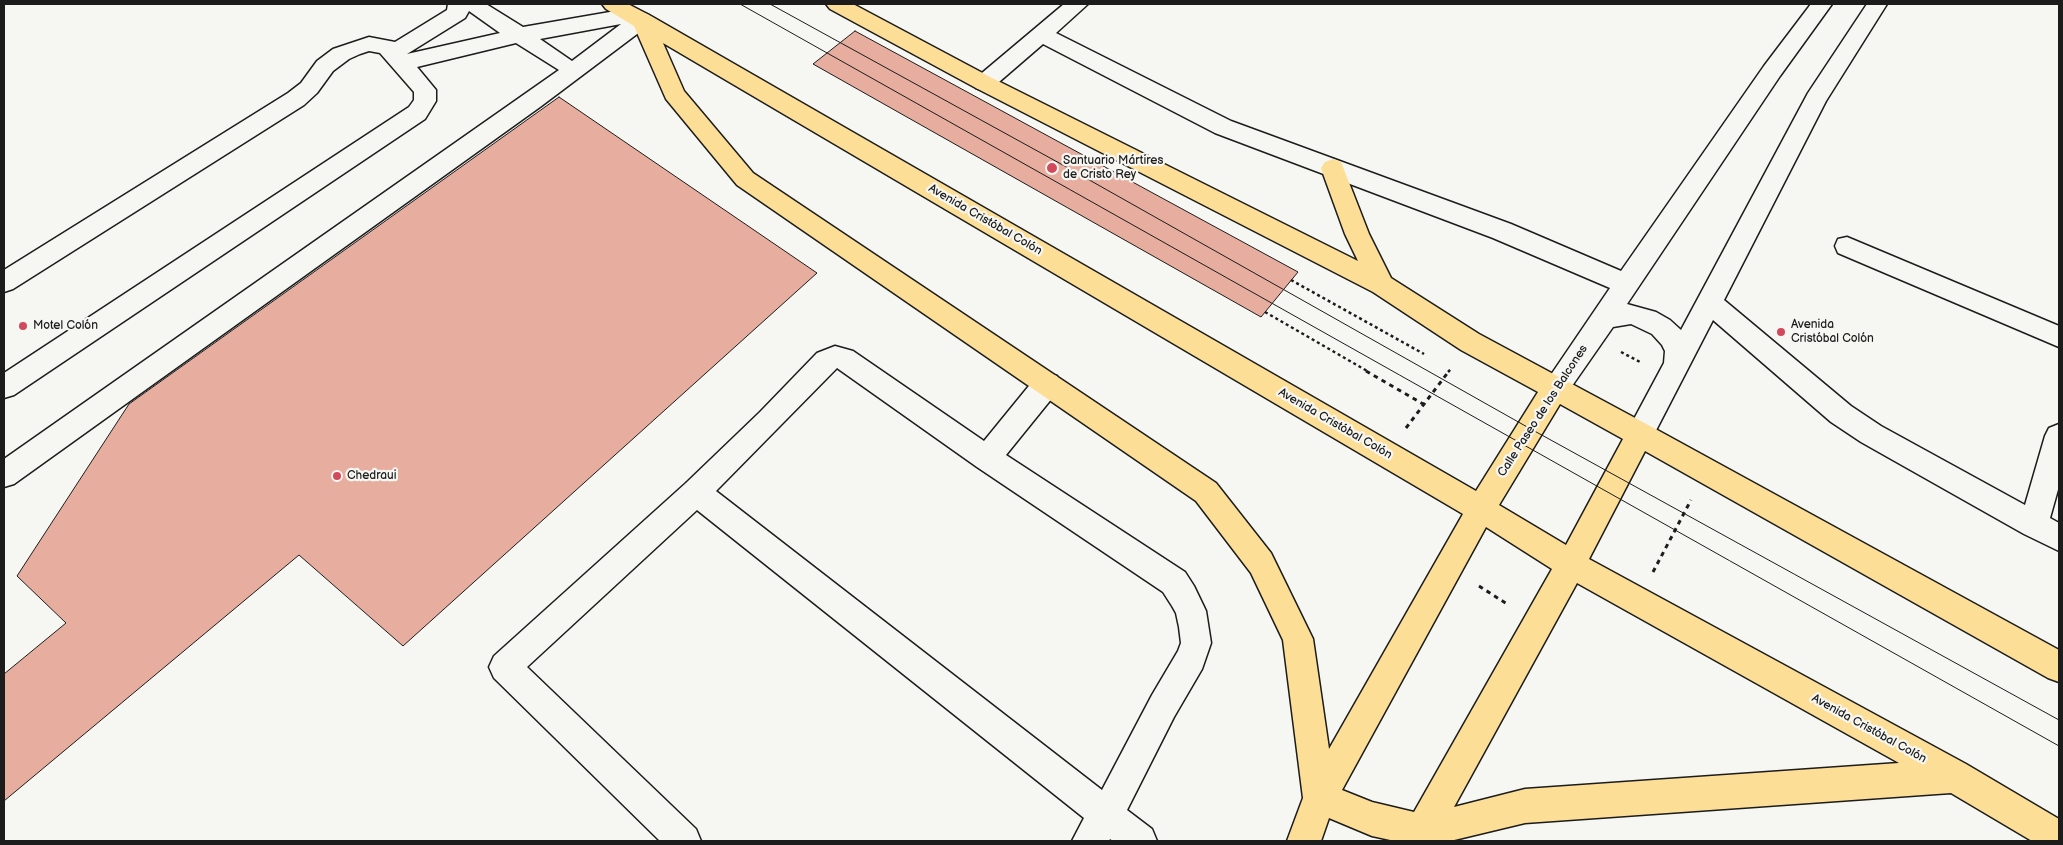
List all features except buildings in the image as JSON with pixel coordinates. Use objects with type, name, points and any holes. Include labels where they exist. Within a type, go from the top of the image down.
[{"type":"main road","points":[[837,4],[984,83],[1382,285],[1470,342],[1706,470],[2059,667]]},
{"type":"main road","points":[[633,15],[674,94],[745,179],[1206,492],[1261,563],[1298,639],[1320,798],[1420,836],[1525,806],[1954,776]]},
{"type":"main road","name":"Avenida Cristóbal Colón","points":[[633,15],[1481,509],[1571,564],[1954,776],[2059,838]]},
{"type":"main road","points":[[1333,168],[1357,234],[1382,285]]},
{"type":"main road","name":"Calle Paseo de los Balcones","points":[[1304,841],[1320,798],[1481,509],[1555,388]]},
{"type":"main road","points":[[1420,836],[1571,564],[1640,434]]},
{"type":"street","points":[[397,58],[458,13],[458,4]]},
{"type":"street","points":[[472,4],[562,63]]},
{"type":"street","points":[[984,83],[1077,4]]},
{"type":"street","name":"Calle Paseo de los Balcones","points":[[1555,388],[1598,328],[1772,71],[1822,4]]},
{"type":"street","points":[[1640,434],[1816,99],[1876,4]]},
{"type":"street","points":[[397,58],[633,15]]},
{"type":"street","points":[[4,475],[532,101],[633,15]]},
{"type":"street","points":[[1041,34],[1223,127],[1502,231],[1626,284]]},
{"type":"street","points":[[4,282],[296,99],[309,88],[325,66],[342,54],[364,45],[376,44],[387,47],[425,90],[425,101],[418,113],[4,387]]},
{"type":"street","points":[[1847,246],[2059,337]]},
{"type":"street","points":[[1710,303],[1841,414],[1871,434],[2059,538]]},
{"type":"street","points":[[1598,328],[1616,315],[1631,314],[1647,318],[1661,327],[1672,338],[1678,351],[1674,371]]},
{"type":"street","points":[[684,841],[505,667],[696,492],[770,420],[826,360],[835,357],[844,359],[987,458],[1174,582],[1191,611],[1196,643],[1191,658],[1162,706],[1098,828]]},
{"type":"street","points":[[987,458],[1047,384]]},
{"type":"street","points":[[2034,525],[2059,436]]},
{"type":"street","points":[[696,492],[1098,828],[1140,841]]},
{"type":"path","points":[[1291,280],[1425,354]]},
{"type":"path","points":[[1265,312],[1423,404]]},
{"type":"path","points":[[1598,328],[1674,371]]},
{"type":"path","points":[[1388,455],[1423,404],[1470,342]]},
{"type":"path","points":[[1638,601],[1706,470]]},
{"type":"path","points":[[1448,567],[1537,623]]},
{"type":"tram line","points":[[740,4],[2059,746]]},
{"type":"tram line","points":[[770,4],[1061,164],[1529,428],[2059,720]]},
{"type":"place","name":"Santuario Mártires de Cristo Rey","points":[[1052,168]]},
{"type":"place","name":"Motel Colón","points":[[23,326]]},
{"type":"place","name":"Avenida Cristóbal Colón","points":[[1781,332]]},
{"type":"place","name":"Chedraui","points":[[337,476]]}]
